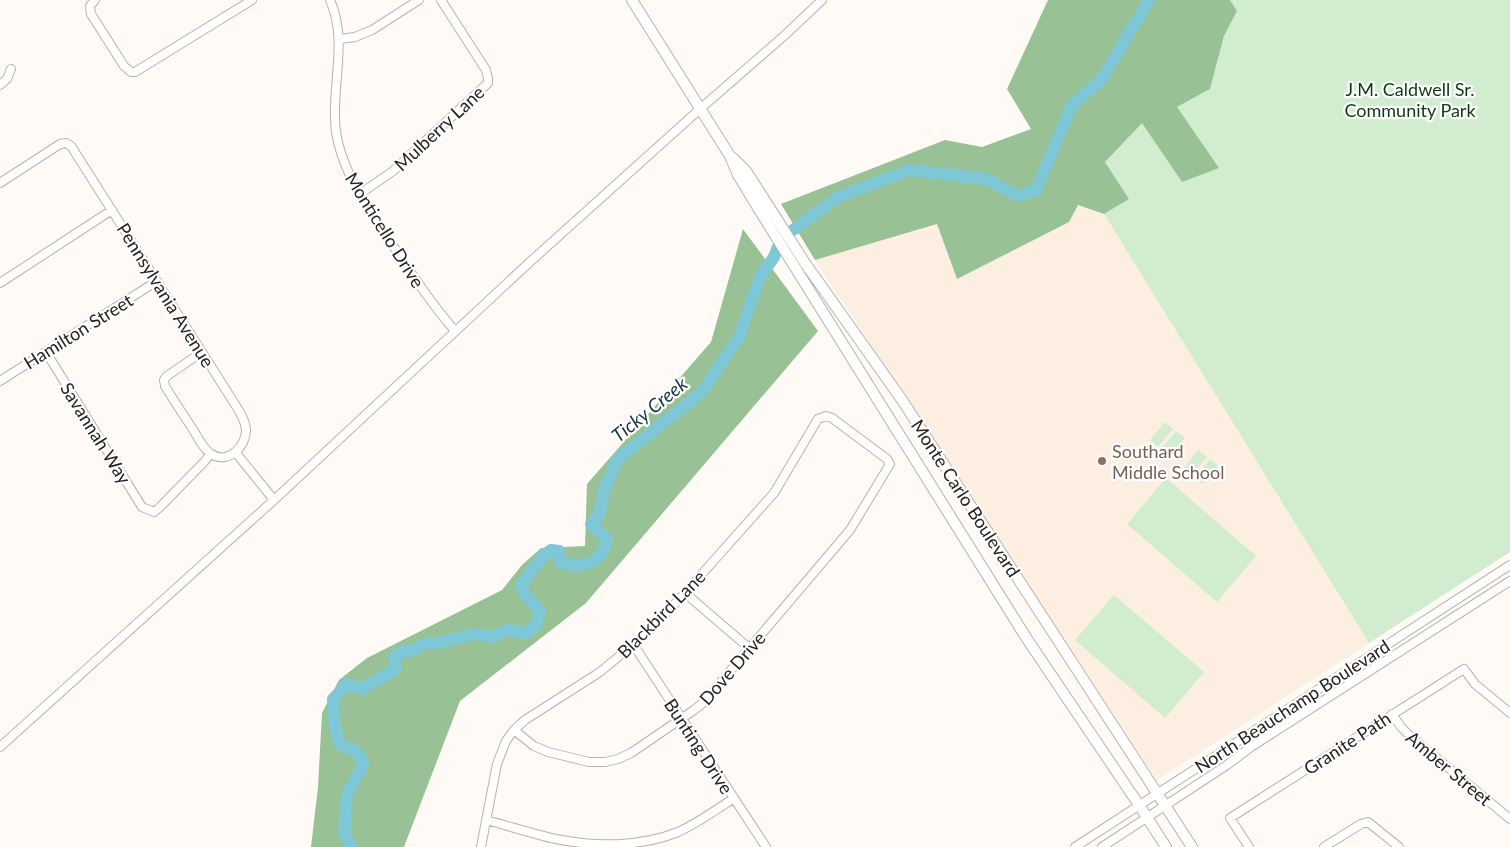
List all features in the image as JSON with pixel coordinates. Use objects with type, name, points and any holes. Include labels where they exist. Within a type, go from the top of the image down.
[{"type":"main road","name":"Monte Carlo Boulevard","points":[[632,0],[730,156],[738,175],[762,205],[800,265],[1028,639],[1166,847]]},
{"type":"main road","name":"Monte Carlo Boulevard","points":[[800,265],[902,400],[1192,847]]},
{"type":"street","points":[[93,3],[91,14],[124,66],[131,72],[139,71],[252,0]]},
{"type":"street","name":"Monticello Drive","points":[[330,0],[337,23],[339,39],[335,114],[336,133],[348,172],[360,194],[425,295],[455,331]]},
{"type":"street","points":[[339,39],[372,30],[419,0]]},
{"type":"street","name":"Mulberry Lane","points":[[360,194],[393,171],[488,83],[486,70],[441,0]]},
{"type":"street","points":[[0,747],[274,500],[455,331],[822,0]]},
{"type":"street","points":[[0,85],[7,78],[11,69]]},
{"type":"street","name":"Pennsylvania Avenue","points":[[0,183],[60,144],[66,143],[71,146],[241,415],[246,427],[246,435],[244,442],[236,453]]},
{"type":"street","points":[[0,283],[112,210]]},
{"type":"street","name":"Hamilton Street","points":[[0,381],[157,281]]},
{"type":"street","name":"Savannah Way","points":[[46,352],[142,507],[154,512],[210,454]]},
{"type":"street","points":[[202,352],[167,376],[164,380],[164,386],[210,454],[222,457],[236,453],[274,500]]},
{"type":"street","name":"Dove Drive","points":[[514,730],[534,746],[548,752],[589,762],[605,762],[618,759],[631,752],[703,703],[850,530],[890,464],[883,455],[832,418],[826,416],[818,419]]},
{"type":"street","name":"Blackbird Lane","points":[[480,847],[497,764],[506,741],[514,730],[525,720],[600,672],[647,633],[774,493],[818,419]]},
{"type":"street","name":"North Beauchamp Boulevard","points":[[1075,847],[1510,565]]},
{"type":"street","name":"North Beauchamp Boulevard","points":[[1102,847],[1227,765],[1251,747],[1510,581]]},
{"type":"street","points":[[685,593],[749,648]]},
{"type":"street","name":"Bunting Drive","points":[[633,644],[766,847]]},
{"type":"street","name":"Granite Path","points":[[1249,847],[1230,818],[1464,669],[1475,684],[1510,713]]},
{"type":"street","name":"Amber Street","points":[[1392,714],[1409,735],[1510,819]]},
{"type":"street","points":[[486,820],[555,839],[578,843],[631,843],[676,833],[696,823],[734,798]]},
{"type":"street","points":[[1324,847],[1361,824],[1368,822],[1399,847]]},
{"type":"shaded area","name":"Southard Middle School","points":[[1078,205],[1104,214],[1369,643],[1157,780],[815,260],[937,224],[957,279]]},
{"type":"green space","points":[[1048,0],[1230,0],[1237,11],[1224,36],[1210,89],[1177,107],[1219,168],[1182,182],[1142,123],[1105,162],[1129,199],[1104,214],[1078,205],[1069,222],[957,279],[937,224],[815,260],[781,204],[945,140],[982,147],[1031,129],[1007,89]]},
{"type":"green space","name":"J.M. Caldwell Sr. Community Park","points":[[1230,0],[1510,0],[1510,552],[1369,643],[1104,214],[1129,199],[1105,162],[1142,122],[1182,182],[1177,107],[1210,89],[1224,36],[1237,11]]},
{"type":"green space","points":[[743,229],[818,331],[586,603],[460,701],[404,847],[311,847],[318,787],[322,713],[339,680],[367,658],[502,590],[522,565],[541,548],[585,546],[587,484],[711,342]]},
{"type":"green space","points":[[1165,422],[1173,429],[1158,447],[1150,440]]},
{"type":"green space","points":[[1176,431],[1185,438],[1170,456],[1161,449]]},
{"type":"green space","points":[[1198,450],[1207,457],[1192,475],[1184,468]]},
{"type":"green space","points":[[1210,459],[1218,466],[1203,484],[1195,477]]},
{"type":"green space","points":[[1166,478],[1256,556],[1217,602],[1127,524]]},
{"type":"green space","points":[[1114,595],[1204,672],[1165,718],[1075,640]]},
{"type":"waterway","name":"Ticky Creek","points":[[351,847],[344,833],[347,795],[363,765],[359,754],[339,743],[334,721],[333,699],[347,684],[362,689],[396,669],[394,657],[401,652],[415,650],[425,643],[434,644],[475,634],[494,637],[507,630],[526,633],[536,625],[540,611],[524,593],[521,585],[543,556],[551,550],[559,551],[560,562],[571,565],[587,564],[601,554],[607,539],[591,524],[599,516],[604,490],[618,459],[702,392],[739,337],[760,277],[774,257],[782,237],[838,197],[910,170],[986,179],[1018,196],[1036,190],[1072,105],[1102,79],[1149,0]]},
{"type":"place","name":"Southard Middle School","points":[[1102,461]]}]
